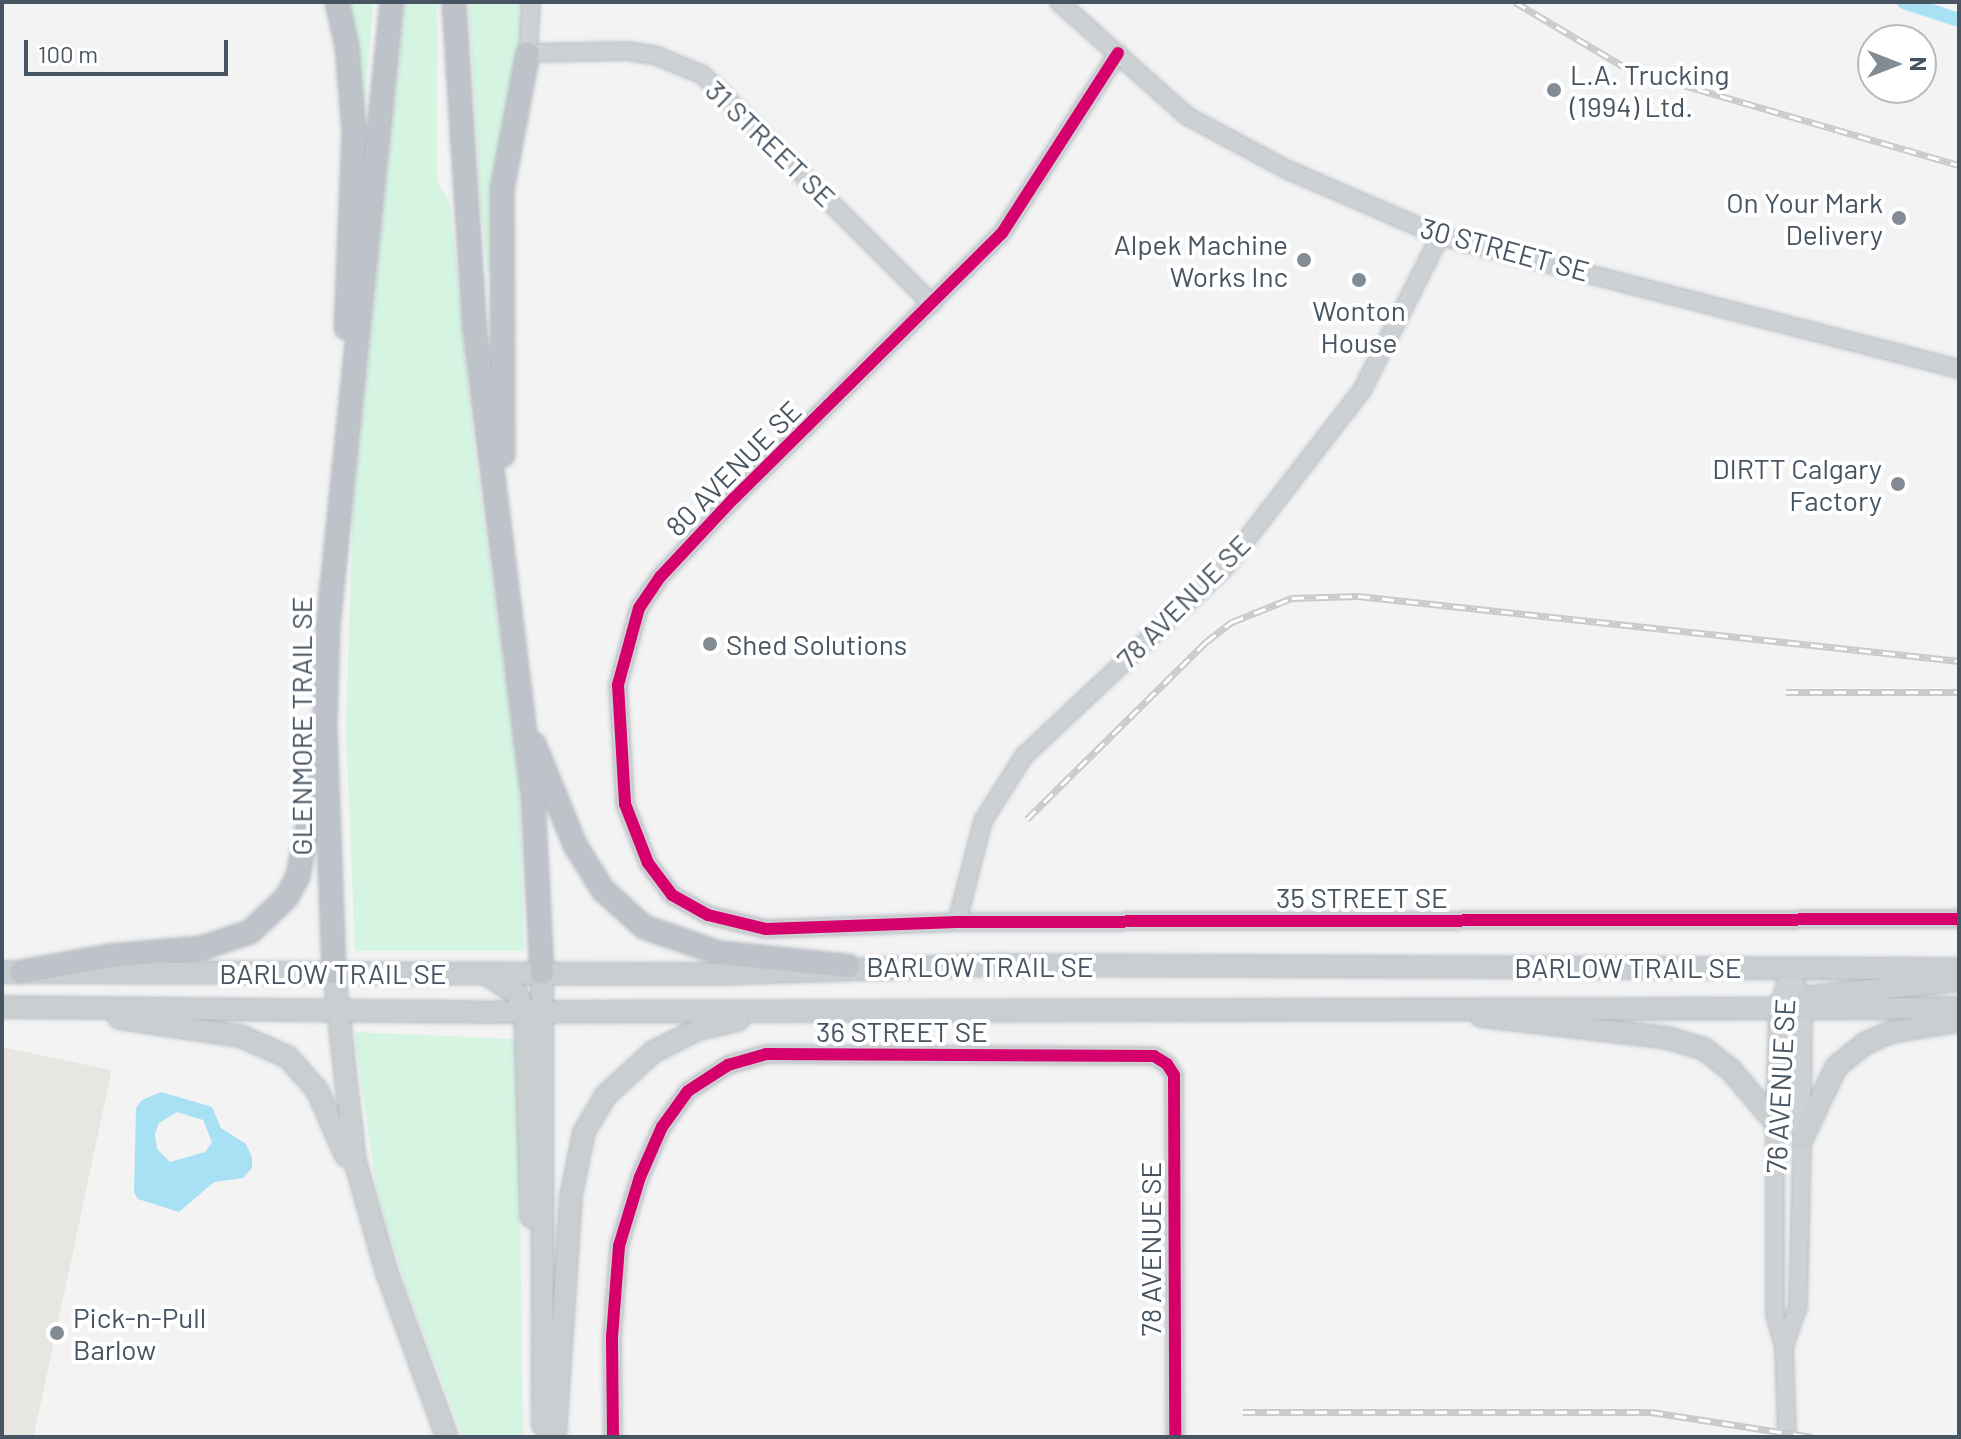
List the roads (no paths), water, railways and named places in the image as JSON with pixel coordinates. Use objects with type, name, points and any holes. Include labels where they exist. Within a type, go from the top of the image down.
[{"type":"highway","points":[[335,541],[354,131],[347,46],[337,2]]},
{"type":"highway","name":"GLENMORE TRAIL SE","points":[[334,972],[325,722],[335,541],[392,2]]},
{"type":"highway","points":[[454,2],[474,324],[523,717],[542,973]]},
{"type":"highway","points":[[504,568],[502,190],[528,53]]},
{"type":"highway","points":[[523,717],[575,845],[603,890],[644,927],[719,953],[848,966]]},
{"type":"highway","points":[[11,972],[226,943],[270,916],[298,876],[325,722]]},
{"type":"main road","name":"BARLOW TRAIL SE","points":[[11,972],[718,974],[848,966],[1959,969]]},
{"type":"main road","name":"GLENMORE TRAIL SE","points":[[334,972],[355,1161],[370,1221],[447,1437]]},
{"type":"main road","points":[[486,973],[517,994],[534,1012]]},
{"type":"main road","points":[[542,973],[534,1012],[526,1162],[543,1328],[543,1437]]},
{"type":"main road","points":[[1801,1003],[1959,980]]},
{"type":"main road","name":"BARLOW TRAIL SE","points":[[2,1007],[534,1012],[1778,1009],[1801,1003],[1959,1008]]},
{"type":"main road","points":[[44,1007],[240,1036],[288,1057],[306,1073],[333,1118],[370,1221]]},
{"type":"main road","points":[[1442,1008],[1510,1023],[1668,1038],[1704,1049],[1753,1093],[1775,1122]]},
{"type":"main road","points":[[555,1437],[571,1196],[584,1132],[606,1095],[653,1052],[699,1029],[801,1011]]},
{"type":"main road","points":[[1802,1139],[1836,1067],[1864,1044],[1891,1032],[1959,1021]]},
{"type":"street","points":[[528,53],[531,2]]},
{"type":"street","name":"30 STREET SE","points":[[1059,2],[1187,116],[1286,169],[1440,236],[1959,369]]},
{"type":"street","name":"31 STREET SE","points":[[528,53],[627,51],[657,56],[703,75],[932,304]]},
{"type":"street","name":"80 AVENUE SE","points":[[766,929],[708,915],[672,895],[648,863],[625,804],[618,703],[621,659],[639,608],[660,577],[1002,233],[1118,53]]},
{"type":"street","name":"78 AVENUE SE","points":[[957,922],[983,821],[1024,756],[1226,566],[1362,390],[1440,236]]},
{"type":"street","name":"35 STREET SE","points":[[766,929],[957,922],[1959,919]]},
{"type":"street","name":"76 AVENUE SE","points":[[1784,1346],[1798,1307],[1802,1139],[1801,1003],[1791,968]]},
{"type":"street","name":"76 AVENUE SE","points":[[1787,1437],[1784,1346],[1775,1314],[1775,1122],[1778,1009],[1791,968]]},
{"type":"street","name":"36 STREET SE","points":[[613,1437],[612,1337],[619,1246],[662,1127],[688,1091],[728,1065],[766,1054],[1154,1056],[1167,1064]]},
{"type":"street","name":"78 AVENUE SE","points":[[1167,1064],[1174,1075],[1175,1437]]},
{"type":"water","points":[[161,1092],[212,1107],[221,1128],[246,1144],[252,1157],[252,1168],[243,1178],[214,1182],[179,1212],[138,1199],[134,1192],[136,1108],[142,1100]],"holes":[[[177,1112],[203,1120],[212,1142],[205,1152],[170,1162],[157,1149],[155,1134],[159,1123]]]},
{"type":"waterway","points":[[1904,2],[1959,20]]},
{"type":"railway","points":[[1515,2],[1628,69],[1959,165]]},
{"type":"railway","points":[[1027,819],[1206,642],[1232,622],[1292,598],[1358,596],[1959,661]]},
{"type":"railway","points":[[1786,692],[1959,692]]},
{"type":"railway","points":[[1243,1412],[1651,1412],[1812,1437]]},
{"type":"place","name":"L.A. Trucking (1994) Ltd.","points":[[1554,90]]},
{"type":"place","name":"On Your Mark Delivery","points":[[1899,218]]},
{"type":"place","name":"Alpek Machine Works Inc","points":[[1304,260]]},
{"type":"place","name":"Wonton House","points":[[1359,280]]},
{"type":"place","name":"DIRTT Calgary Factory","points":[[1898,484]]},
{"type":"place","name":"Shed Solutions","points":[[710,644]]},
{"type":"place","name":"Pick-n-Pull Barlow","points":[[57,1333]]}]
